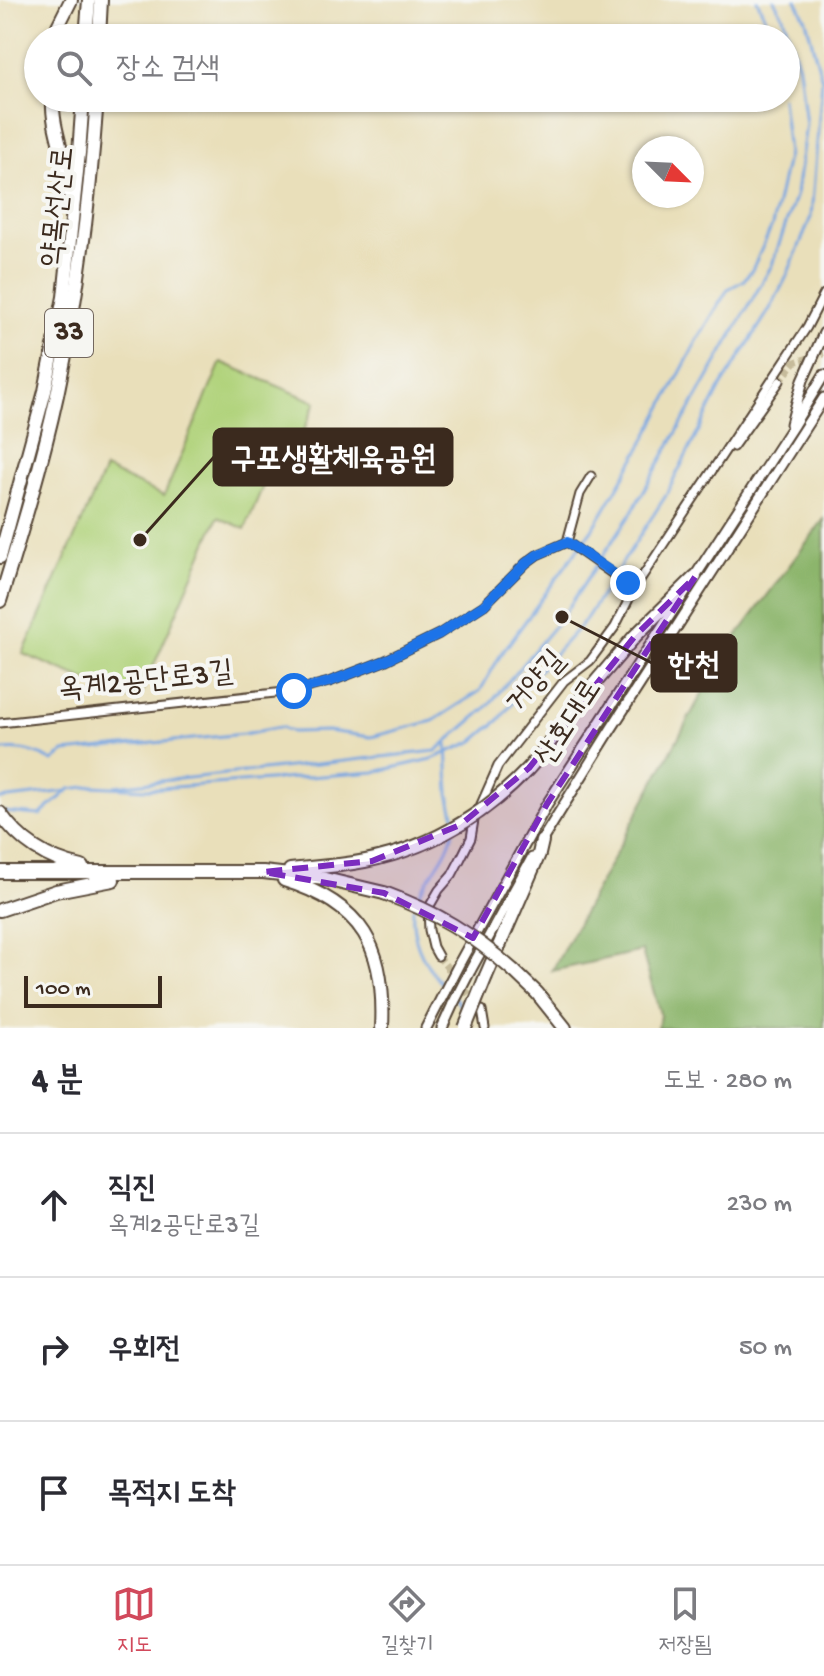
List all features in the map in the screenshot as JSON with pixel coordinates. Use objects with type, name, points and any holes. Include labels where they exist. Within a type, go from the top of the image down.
[{"type":"highway","points":[[59,24],[71,0]]},
{"type":"highway","points":[[87,24],[89,0]]},
{"type":"highway","points":[[100,24],[101,0]]},
{"type":"highway","points":[[52,112],[69,191],[55,340]]},
{"type":"highway","name":"약목선산로","points":[[0,601],[6,560],[64,297],[82,112]]},
{"type":"highway","name":"약목선산로","points":[[6,560],[36,480],[57,396],[75,300],[96,112]]},
{"type":"highway","points":[[0,608],[6,560]]},
{"type":"highway","points":[[0,880],[263,872],[339,865],[372,861],[438,838],[488,805],[529,768],[577,704],[635,636],[695,577]]},
{"type":"highway","points":[[0,813],[24,841],[56,859],[111,876]]},
{"type":"highway","points":[[465,1028],[542,841]]},
{"type":"highway","points":[[0,872],[254,878],[382,896]]},
{"type":"highway","points":[[263,872],[325,879],[435,914],[487,947],[557,1028]]},
{"type":"highway","points":[[0,910],[111,876]]},
{"type":"highway","points":[[284,880],[328,898],[361,927],[380,970],[382,1028]]},
{"type":"highway","points":[[512,974],[537,993],[565,1028]]},
{"type":"street","name":"거양길","points":[[438,956],[429,930],[428,909],[452,875],[471,838],[474,820],[498,766],[564,681],[590,661],[615,627],[631,586],[701,491],[807,327],[824,294]]},
{"type":"street","points":[[788,434],[803,380],[824,333]]},
{"type":"street","name":"산호대로","points":[[426,1028],[547,804],[824,375]]},
{"type":"street","points":[[701,491],[780,381]]},
{"type":"street","name":"산호대로","points":[[442,1028],[542,841],[824,400]]},
{"type":"street","points":[[591,476],[580,494],[570,543],[631,586]]},
{"type":"street","name":"옥계2공단로3길","points":[[0,723],[294,691],[329,682],[384,661],[439,634],[484,605],[537,555],[570,543]]},
{"type":"street","points":[[482,1010],[485,1028]]},
{"type":"highlighted area","points":[[695,577],[547,804],[473,938],[384,893],[263,872],[372,861],[460,825],[529,768],[635,636]]},
{"type":"green space","points":[[221,362],[316,402],[282,482],[267,476],[245,529],[218,517],[138,702],[23,654],[105,469],[164,496]]},
{"type":"green space","points":[[824,519],[824,1028],[658,1028],[660,1014],[642,951],[552,971],[723,655]]},
{"type":"waterway","points":[[757,0],[768,24]]},
{"type":"waterway","points":[[774,0],[786,24]]},
{"type":"waterway","points":[[3,812],[40,815],[70,789],[93,786],[147,789],[375,772],[432,759],[474,741],[499,720],[532,678],[584,622],[665,497],[721,387],[786,278],[811,217],[822,80],[806,20],[796,0]]},
{"type":"waterway","points":[[115,786],[436,751],[486,708],[562,617],[630,515],[772,265],[796,194],[806,124],[800,75]]},
{"type":"waterway","points":[[0,751],[28,751],[53,761],[64,752],[243,734],[281,727],[292,732],[328,731],[371,737],[433,721],[480,691],[500,656],[596,524],[728,289],[743,281],[752,270],[772,226],[788,153],[784,112]]},
{"type":"waterway","points":[[447,741],[449,794],[454,824]]},
{"type":"waterway","points":[[0,799],[68,791]]},
{"type":"waterway","points":[[415,902],[446,851],[453,832]]},
{"type":"waterway","points":[[413,909],[414,929],[422,956],[457,1001],[465,1017]]},
{"type":"tunnel","points":[[780,381],[795,362],[824,354]]},
{"type":"tunnel","points":[[438,956],[475,1002]]},
{"type":"place","name":"구포생활체육공원","points":[[140,540]]},
{"type":"place","name":"한천","points":[[562,617]]},
{"type":"route","points":[[294,691],[329,682],[384,661],[439,634],[484,605],[537,555],[567,542],[628,583]]}]
